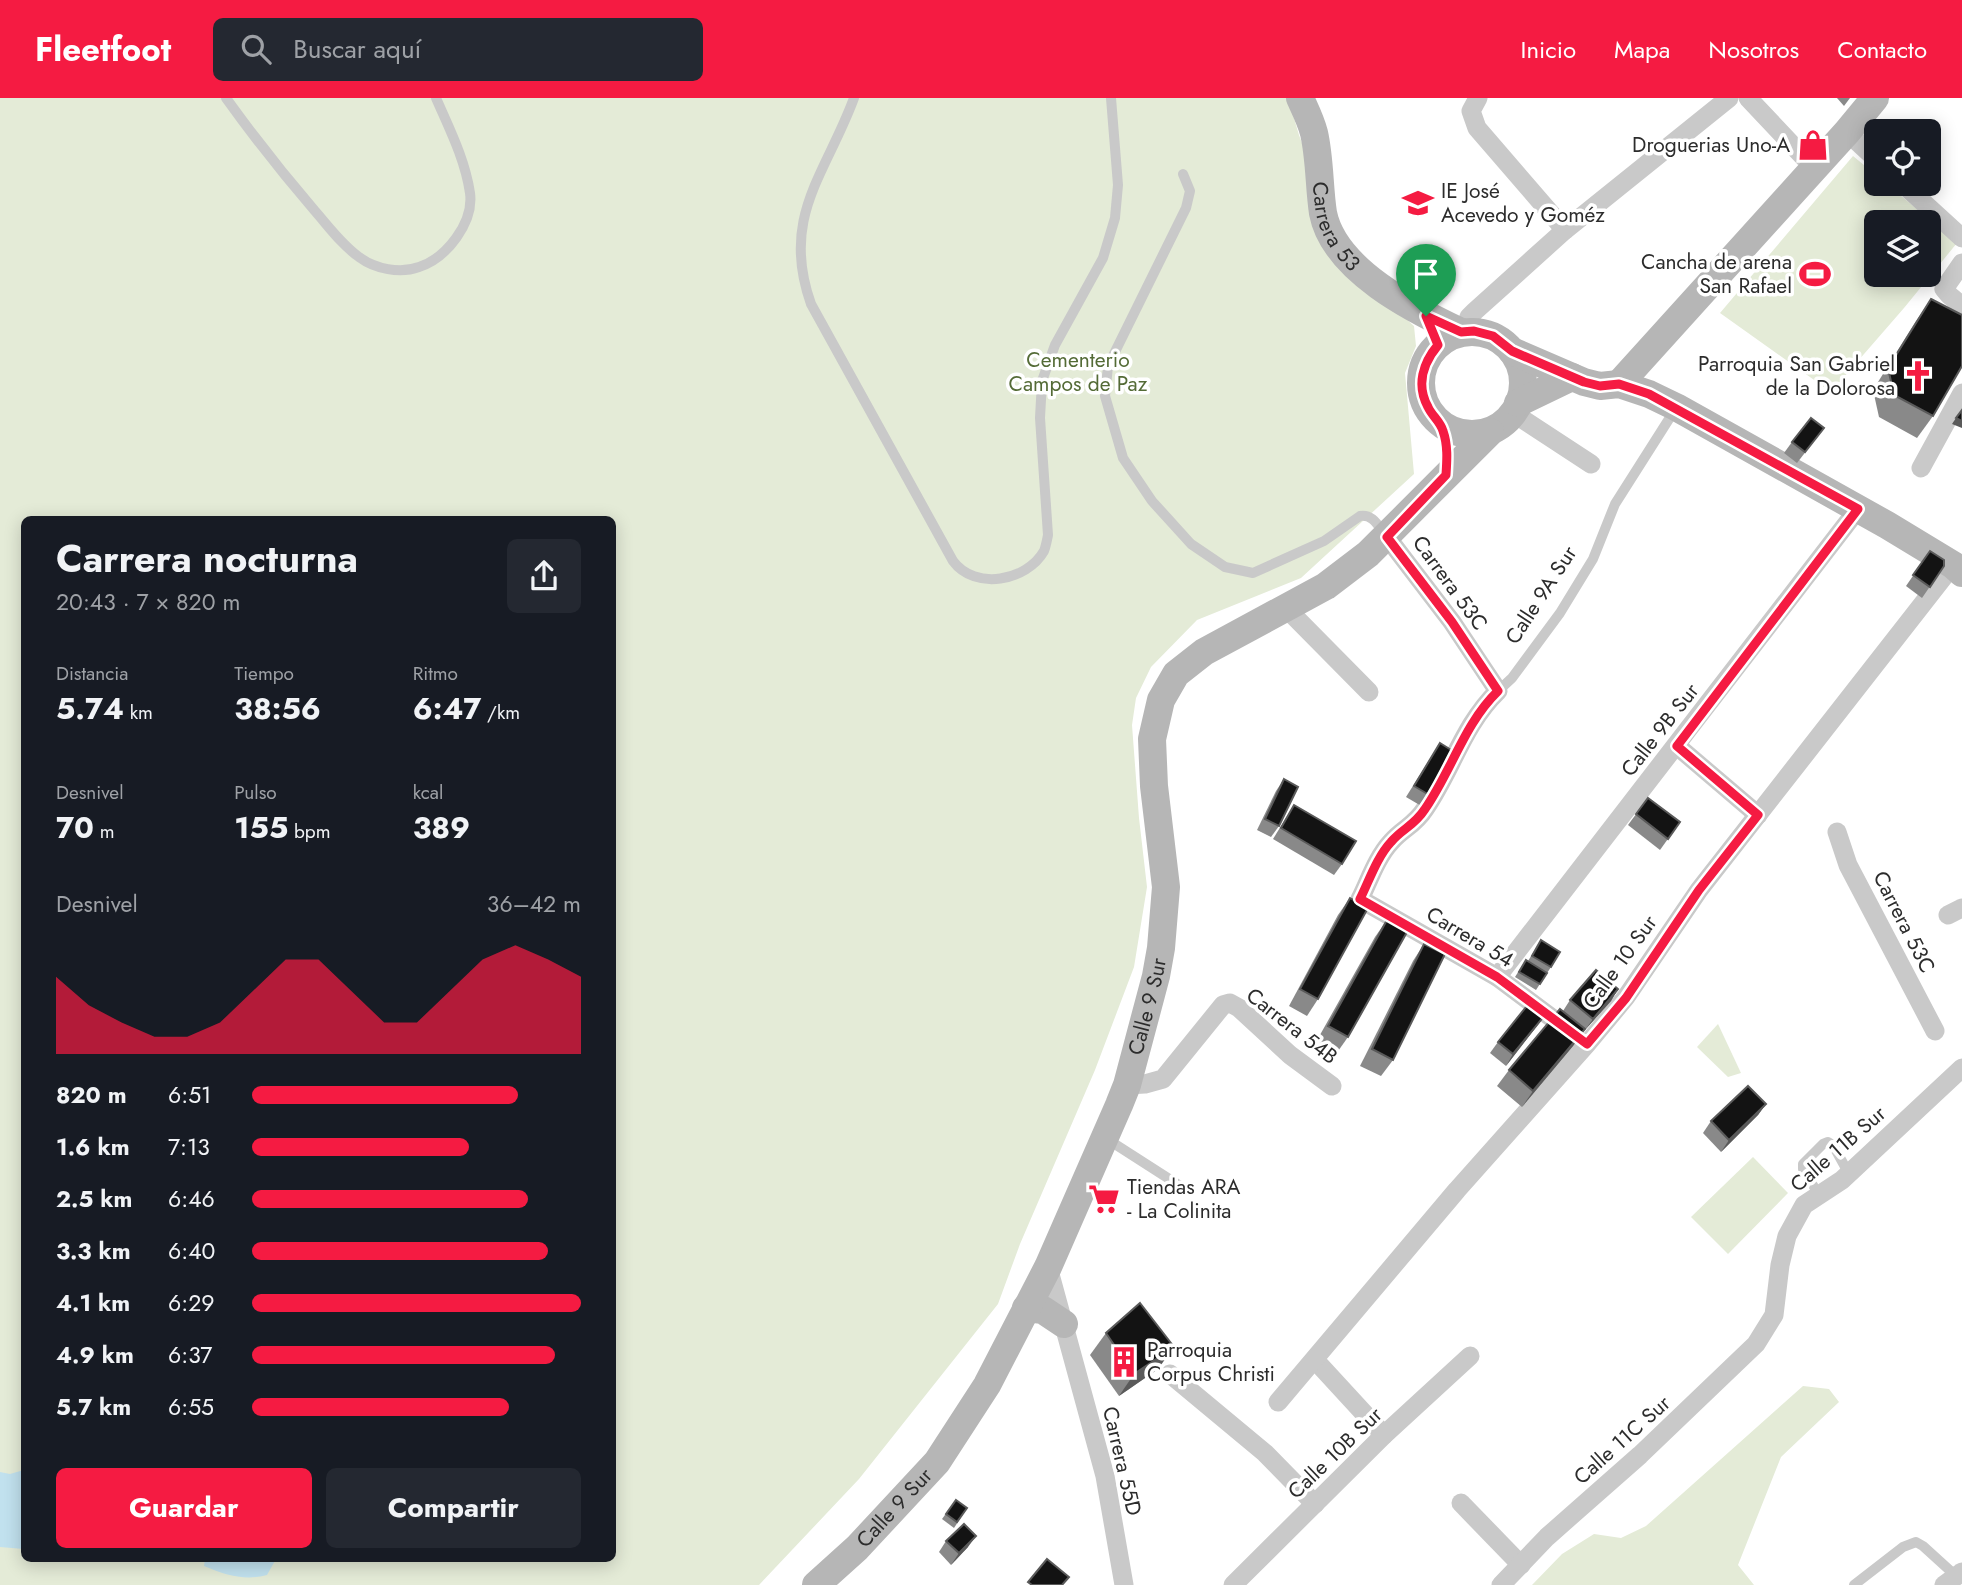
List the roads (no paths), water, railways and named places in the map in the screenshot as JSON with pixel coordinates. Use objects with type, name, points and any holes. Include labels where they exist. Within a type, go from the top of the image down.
[{"type":"main road","name":"Carrera 53","points":[[1300,98],[1314,133],[1324,217],[1335,243],[1354,266],[1455,337]]},
{"type":"main road","points":[[1619,384],[1875,98]]},
{"type":"main road","points":[[1572,377],[1516,408],[1490,432],[1465,433],[1438,420],[1429,409],[1422,387],[1425,364],[1455,337],[1474,331],[1493,336],[1512,351],[1572,377],[1600,386],[1619,384],[1676,407],[1858,509],[1957,569]]},
{"type":"main road","points":[[1512,351],[1523,382],[1516,408]]},
{"type":"main road","points":[[1438,420],[1446,444],[1446,475]]},
{"type":"main road","name":"Calle 9 Sur","points":[[816,1585],[857,1548],[937,1462],[987,1385],[1048,1268],[1106,1138],[1127,1084],[1156,976],[1166,887],[1154,786],[1152,739],[1161,699],[1176,674],[1204,652],[1326,586],[1387,537],[1490,432]]},
{"type":"main road","points":[[1026,1308],[1043,1310],[1064,1324]]},
{"type":"street","points":[[1455,337],[1475,311],[1565,230],[1729,98]]},
{"type":"street","points":[[1748,98],[1814,168]]},
{"type":"street","points":[[1475,104],[1476,128],[1565,230]]},
{"type":"street","points":[[1847,132],[1864,148]]},
{"type":"street","points":[[1916,196],[1962,238]]},
{"type":"street","points":[[1962,263],[1944,289],[1962,306]]},
{"type":"street","points":[[1921,468],[1962,393]]},
{"type":"street","points":[[1516,408],[1591,464]]},
{"type":"street","name":"Calle 9B Sur","points":[[1497,977],[1858,509]]},
{"type":"street","name":"Carrera 53C","points":[[1387,537],[1452,622],[1498,691]]},
{"type":"street","name":"Calle 10 Sur","points":[[1278,1402],[1457,1190],[1626,998],[1699,890],[1957,569]]},
{"type":"street","points":[[1286,608],[1369,692]]},
{"type":"street","name":"Calle 9A Sur","points":[[1360,899],[1388,845],[1399,833],[1416,823],[1453,763],[1471,723],[1498,691]]},
{"type":"street","points":[[1677,746],[1758,815]]},
{"type":"street","name":"Carrera 53C","points":[[1837,832],[1848,865],[1935,1031]]},
{"type":"street","name":"Carrera 54","points":[[1360,899],[1497,977],[1587,1044]]},
{"type":"street","name":"Carrera 54B","points":[[1127,1084],[1145,1084],[1163,1079],[1223,1005],[1234,1005],[1290,1055],[1332,1086]]},
{"type":"street","name":"Calle 11B Sur","points":[[1769,1325],[1774,1315],[1780,1265],[1787,1236],[1804,1205],[1849,1174],[1962,1068]]},
{"type":"street","name":"Carrera 55D","points":[[1048,1268],[1105,1476],[1124,1585]]},
{"type":"street","name":"Calle 11C Sur","points":[[1501,1585],[1546,1536],[1693,1406],[1756,1344],[1769,1325]]},
{"type":"street","name":"Calle 10B Sur","points":[[1233,1585],[1384,1435],[1470,1356]]},
{"type":"street","points":[[1315,1360],[1384,1435]]},
{"type":"street","points":[[1170,1374],[1265,1453],[1315,1504]]},
{"type":"street","points":[[1461,1503],[1521,1565]]},
{"type":"lane","points":[[226,98],[294,187],[344,244],[359,258],[374,265],[403,271],[434,260],[462,230],[468,213],[470,195],[457,146],[436,98]]},
{"type":"lane","points":[[853,98],[813,191],[802,224],[799,246],[804,285],[830,339],[959,569],[974,578],[993,580],[1013,575],[1034,564],[1045,549],[1048,535],[1040,418],[1042,381],[1055,345],[1103,258],[1115,218],[1118,185],[1111,98]]},
{"type":"lane","points":[[1183,174],[1190,191],[1186,208],[1108,366],[1105,396],[1123,458],[1152,501],[1191,544],[1225,567],[1253,573],[1324,541],[1360,516],[1372,518],[1387,537]]},
{"type":"lane","name":"Calle 9A Sur","points":[[1498,691],[1512,678],[1560,613],[1593,559],[1615,504],[1676,407]]},
{"type":"lane","points":[[1106,1138],[1188,1191]]},
{"type":"lane","points":[[1819,1195],[1803,1169],[1803,1164],[1823,1144],[1828,1142],[1833,1145],[1849,1174]]},
{"type":"lane","points":[[1854,1585],[1903,1547],[1916,1542],[1956,1579]]},
{"type":"water","points":[[21,1471],[21,1549],[0,1547],[0,1472],[10,1474]]},
{"type":"water","points":[[205,1562],[274,1562],[267,1575],[251,1577],[235,1576],[204,1566]]},
{"type":"place","name":"Droguerias Uno-A","points":[[1813,145]]},
{"type":"place","name":"IE José Acevedo y Goméz","points":[[1418,203]]},
{"type":"place","name":"Cancha de arena San Rafael","points":[[1815,274]]},
{"type":"place","name":"Parroquia San Gabriel de la Dolorosa","points":[[1918,376]]},
{"type":"place","name":"Tiendas ARA - La Colinita","points":[[1104,1199]]},
{"type":"place","name":"Parroquia Corpus Christi","points":[[1124,1362]]},
{"type":"park label","name":"Cementerio Campos de Paz","points":[[1078,372]]}]
